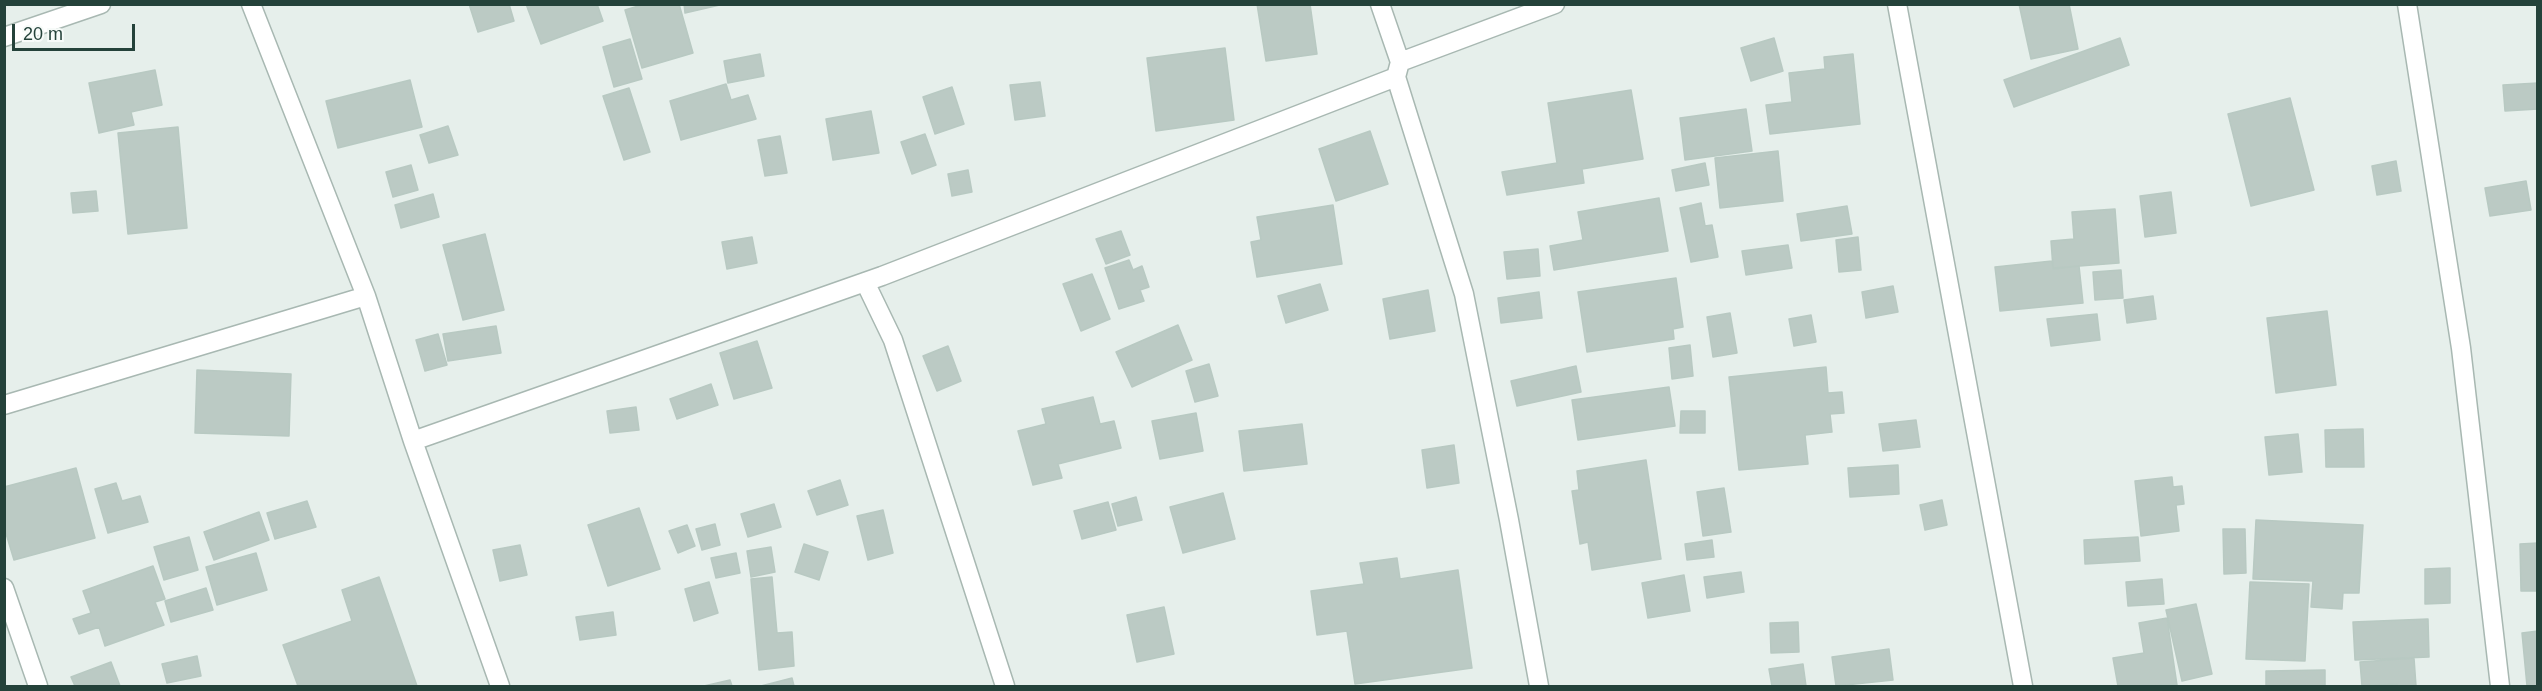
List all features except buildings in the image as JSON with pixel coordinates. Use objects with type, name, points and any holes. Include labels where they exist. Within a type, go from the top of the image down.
[{"type":"street","points":[[4,37],[101,4]]},
{"type":"street","points":[[251,4],[366,296],[413,441],[500,687]]},
{"type":"street","points":[[1380,4],[1464,294],[1509,520],[1539,687]]},
{"type":"street","points":[[413,441],[752,324],[866,282],[1555,4]]},
{"type":"street","points":[[1897,4],[2023,687]]},
{"type":"street","points":[[2407,4],[2461,348],[2500,687]]},
{"type":"street","points":[[866,282],[893,340],[1005,687]]},
{"type":"street","points":[[4,405],[366,296]]},
{"type":"street","points":[[4,588],[38,687]]}]
